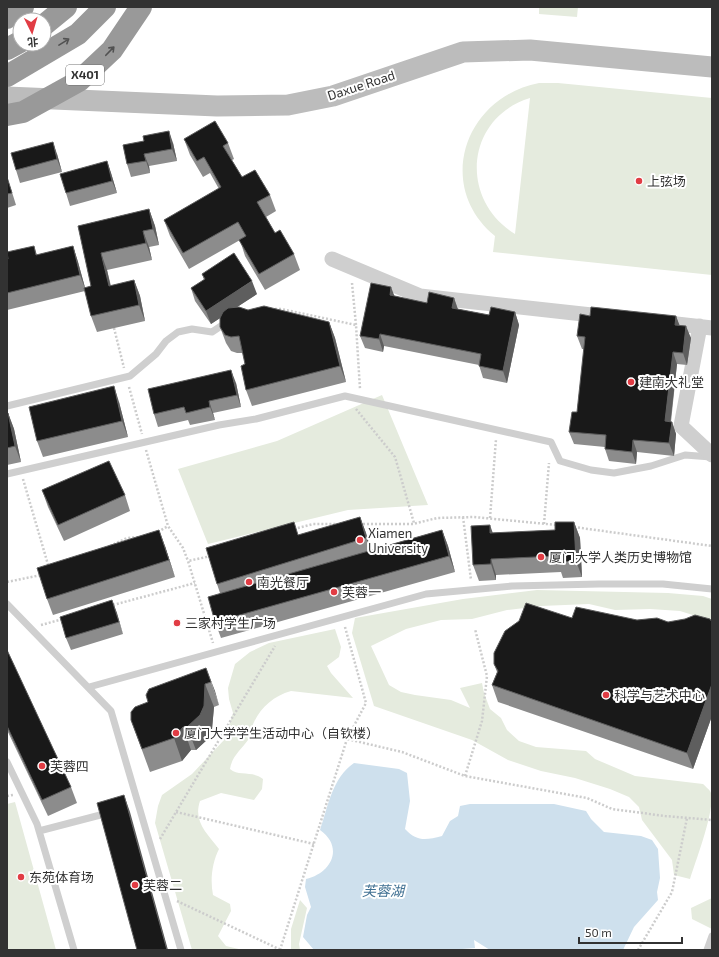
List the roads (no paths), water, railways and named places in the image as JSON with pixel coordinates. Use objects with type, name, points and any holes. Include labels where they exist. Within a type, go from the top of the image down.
[{"type":"highway","points":[[7,18],[23,7]]},
{"type":"highway","points":[[52,18],[66,7]]},
{"type":"highway","points":[[7,76],[78,34],[105,7]]},
{"type":"highway","name":"X401","points":[[7,115],[23,112],[79,80],[112,50],[141,7]]},
{"type":"street","name":"Daxue Road","points":[[7,97],[218,106],[288,105],[333,96],[463,52],[530,50],[712,67]]},
{"type":"street","points":[[332,259],[420,296],[622,318]]},
{"type":"street","points":[[646,320],[706,327],[681,426],[712,456]]},
{"type":"lane","points":[[7,406],[130,376],[143,366],[166,341],[178,332],[192,329],[212,332],[234,318]]},
{"type":"lane","points":[[7,474],[219,425],[256,420],[345,396],[551,442],[560,461],[591,470],[614,473],[651,466],[685,455],[712,456]]},
{"type":"lane","points":[[89,687],[426,594],[512,586],[599,584],[663,584],[712,589]]},
{"type":"lane","points":[[7,604],[111,711],[181,950]]},
{"type":"lane","points":[[7,762],[39,831],[74,950]]},
{"type":"lane","points":[[131,807],[138,805]]},
{"type":"lane","points":[[39,831],[116,811]]},
{"type":"lane","points":[[707,950],[712,936]]},
{"type":"water","name":"芙蓉湖","points":[[354,763],[399,769],[407,773],[410,801],[405,829],[418,838],[426,839],[442,836],[450,821],[458,816],[460,806],[470,804],[554,804],[586,811],[591,819],[604,832],[641,836],[652,840],[658,849],[660,878],[657,892],[658,900],[634,927],[623,950],[490,950],[474,940],[475,948],[449,950],[314,950],[303,937],[307,915],[311,907],[305,887],[306,879],[323,871],[332,859],[332,844],[320,830],[328,803],[336,785],[347,769]]},
{"type":"place","name":"上弦场","points":[[639,181]]},
{"type":"place","name":"建南大礼堂","points":[[631,382]]},
{"type":"place","name":"Xiamen University","points":[[360,540]]},
{"type":"place","name":"厦门大学人类历史博物馆","points":[[541,557]]},
{"type":"place","name":"南光餐厅","points":[[249,582]]},
{"type":"place","name":"芙蓉一","points":[[334,592]]},
{"type":"place","name":"三家村学生广场","points":[[177,623]]},
{"type":"place","name":"科学与艺术中心","points":[[606,695]]},
{"type":"place","name":"厦门大学学生活动中心（自钦楼）","points":[[176,733]]},
{"type":"place","name":"芙蓉四","points":[[42,766]]},
{"type":"place","name":"东苑体育场","points":[[21,877]]},
{"type":"place","name":"芙蓉二","points":[[135,885]]}]
